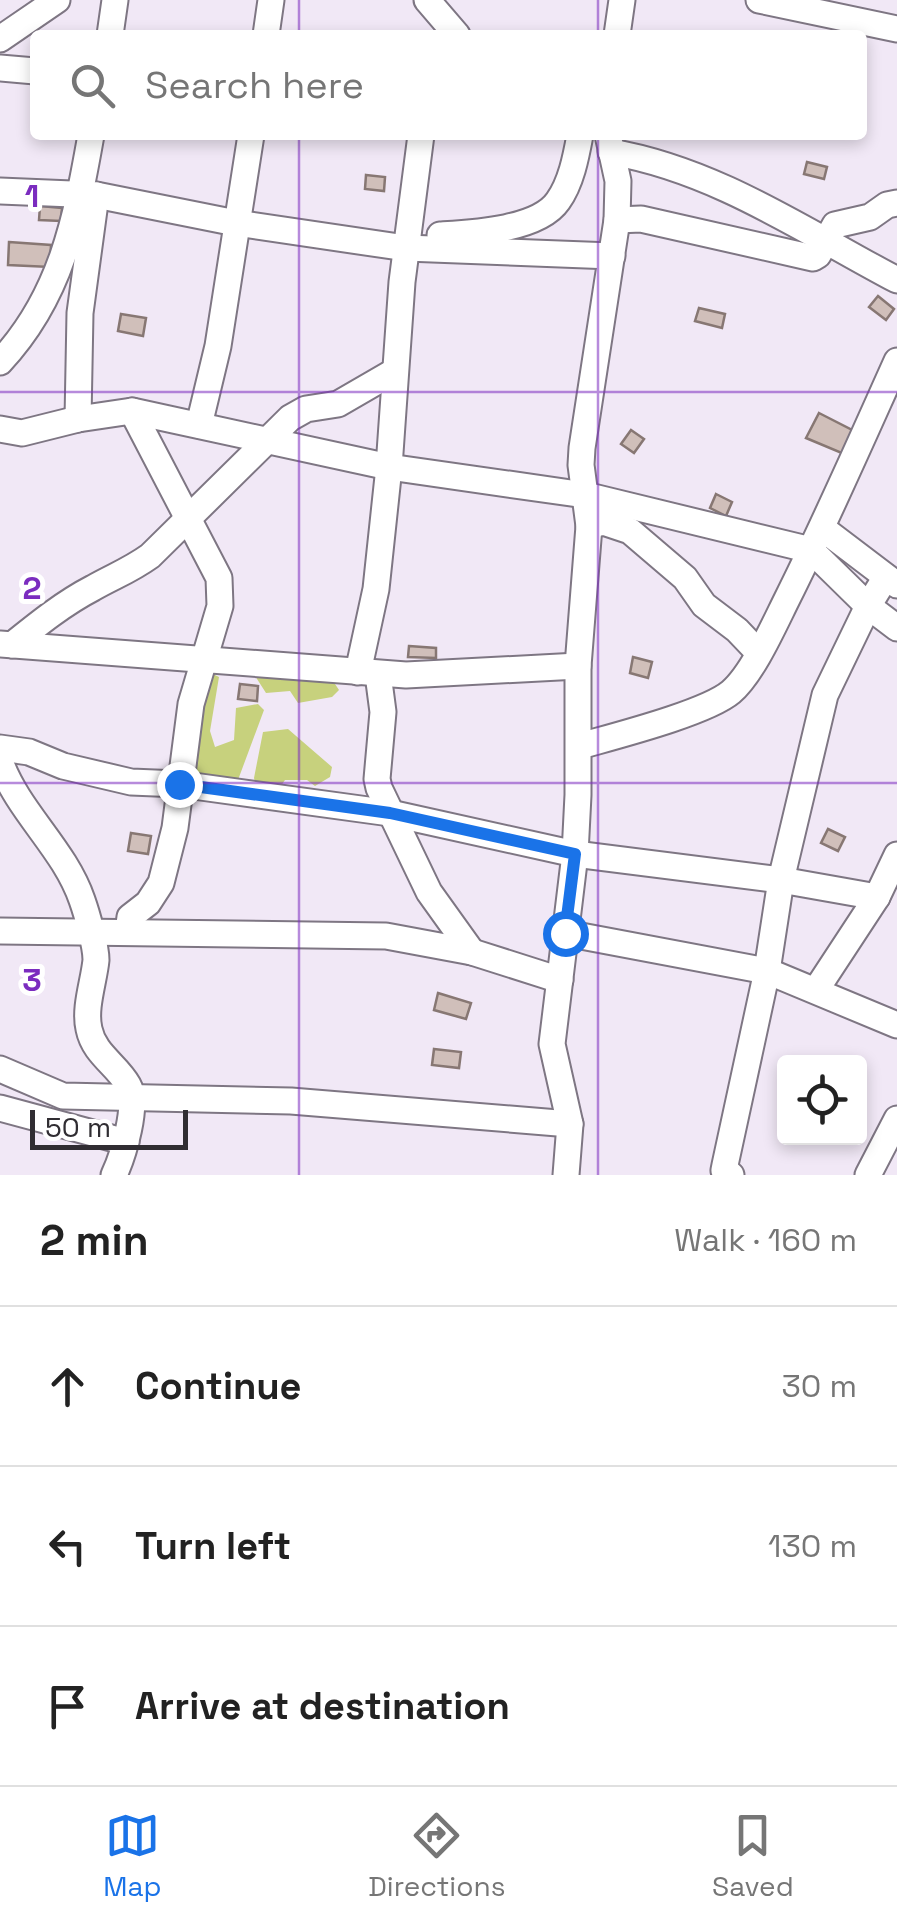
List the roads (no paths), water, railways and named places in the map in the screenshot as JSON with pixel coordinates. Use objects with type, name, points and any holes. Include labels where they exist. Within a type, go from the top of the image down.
[{"type":"street","points":[[0,39],[57,0]]},
{"type":"street","points":[[267,30],[271,0]]},
{"type":"street","points":[[428,0],[454,30]]},
{"type":"street","points":[[618,30],[622,0]]},
{"type":"street","points":[[759,0],[826,6],[897,28]]},
{"type":"street","points":[[0,68],[30,71]]},
{"type":"street","points":[[78,419],[91,140]]},
{"type":"street","points":[[199,425],[218,346],[249,140]]},
{"type":"street","points":[[421,140],[394,372],[389,467],[368,673],[383,712],[377,779],[429,892],[472,952]]},
{"type":"street","points":[[411,248],[428,236],[485,232],[526,222],[548,211],[558,202],[572,171],[579,140]]},
{"type":"street","points":[[566,1175],[570,1124],[552,1044],[575,854],[580,746],[578,666],[589,526],[582,448],[618,220],[618,181],[610,143]]},
{"type":"street","points":[[610,143],[717,183],[897,280]]},
{"type":"street","points":[[0,191],[89,194],[236,224],[411,248],[612,256]]},
{"type":"street","points":[[0,362],[36,318],[89,194]]},
{"type":"street","points":[[618,220],[640,219],[806,259],[818,255],[834,225],[870,217],[897,203]]},
{"type":"street","points":[[580,746],[677,716],[723,697],[739,684],[817,539],[897,361]]},
{"type":"street","points":[[6,645],[94,587],[124,574],[150,556],[290,418],[306,410],[338,404],[394,372]]},
{"type":"street","points":[[128,932],[130,917],[148,902],[161,883],[174,828],[191,704],[220,606],[219,578],[132,411]]},
{"type":"street","points":[[0,428],[22,433],[132,411],[389,467],[585,495],[817,539],[892,581],[868,606],[825,695],[780,880],[767,971],[724,1170],[731,1175]]},
{"type":"street","points":[[589,526],[603,522],[630,531],[685,578],[704,606],[737,630],[758,652]]},
{"type":"street","points":[[817,539],[868,606],[897,628]]},
{"type":"street","points":[[6,645],[406,675],[578,666]]},
{"type":"street","points":[[0,748],[29,752],[63,766],[131,782],[179,784],[390,813],[575,854],[780,880],[877,897]]},
{"type":"street","points":[[0,761],[11,788],[50,840],[82,899],[96,959],[88,1028],[99,1053],[128,1085],[132,1098],[126,1142],[114,1175]]},
{"type":"street","points":[[816,990],[877,897],[897,855]]},
{"type":"street","points":[[0,931],[386,936],[472,952],[560,980]]},
{"type":"street","points":[[565,933],[767,971],[897,1025]]},
{"type":"street","points":[[0,1070],[63,1096],[291,1101],[570,1124]]},
{"type":"street","points":[[0,1108],[126,1142]]},
{"type":"street","points":[[868,1175],[897,1119]]}]
